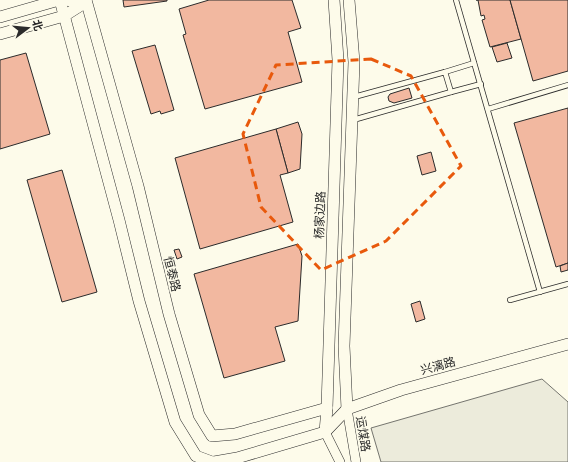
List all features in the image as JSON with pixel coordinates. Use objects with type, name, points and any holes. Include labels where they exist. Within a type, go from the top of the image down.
[{"type":"street","points":[[0,17],[59,0],[119,220],[139,301],[175,422],[196,456],[213,462],[237,458],[325,432],[340,462]]},
{"type":"street","points":[[63,0],[86,1]]},
{"type":"street","name":"杨家边路","points":[[325,432],[338,60],[334,0]]},
{"type":"street","points":[[347,409],[344,346],[354,97],[354,62],[349,0]]},
{"type":"street","points":[[0,34],[64,16],[86,1]]},
{"type":"street","name":"恒泰路","points":[[86,1],[138,186],[169,314],[199,416],[212,436],[235,434],[327,408]]},
{"type":"street","name":"兴漓路","points":[[325,432],[347,409],[401,390],[568,344]]},
{"type":"street","name":"运煤路","points":[[347,409],[356,462]]},
{"type":"lane","points":[[456,0],[540,292]]},
{"type":"lane","points":[[354,97],[474,63]]},
{"type":"lane","points":[[445,72],[451,92]]},
{"type":"lane","points":[[353,120],[481,84]]},
{"type":"lane","points":[[488,108],[568,85]]},
{"type":"lane","points":[[510,300],[568,284]]},
{"type":"highlighted area","points":[[371,59],[411,76],[461,166],[386,241],[321,270],[261,207],[243,134],[276,65]]},
{"type":"shaded area","points":[[542,379],[568,402],[568,462],[381,462],[371,428]]},
{"type":"building","points":[[123,0],[167,0],[167,1],[124,7]]},
{"type":"building","points":[[209,0],[292,0],[301,28],[288,32],[302,82],[205,109],[183,35],[186,34],[179,9]]},
{"type":"building","points":[[478,0],[510,0],[521,39],[490,47],[482,20],[485,19],[484,15],[481,16]]},
{"type":"building","points":[[510,0],[568,0],[568,71],[533,81]]},
{"type":"building","points":[[507,43],[512,58],[497,62],[492,47]]},
{"type":"building","points":[[155,45],[174,110],[161,114],[160,111],[151,114],[132,51]]},
{"type":"building","points":[[26,53],[50,134],[0,149],[0,60]]},
{"type":"building","points":[[409,88],[412,98],[394,103],[389,101],[388,97],[390,94]]},
{"type":"building","points":[[568,108],[568,263],[556,267],[514,123]]},
{"type":"building","points":[[298,122],[302,134],[300,169],[288,173],[276,129]]},
{"type":"building","points":[[276,129],[288,173],[280,175],[293,222],[200,249],[175,158]]},
{"type":"building","points":[[431,152],[436,171],[422,175],[417,156]]},
{"type":"building","points":[[62,170],[97,292],[62,302],[27,180]]},
{"type":"building","points":[[298,244],[302,256],[298,321],[275,327],[285,361],[224,378],[194,274]]},
{"type":"building","points":[[179,249],[182,257],[177,259],[174,250]]},
{"type":"building","points":[[568,263],[568,270],[561,272],[560,266]]},
{"type":"building","points":[[420,301],[425,319],[416,322],[411,304]]}]
